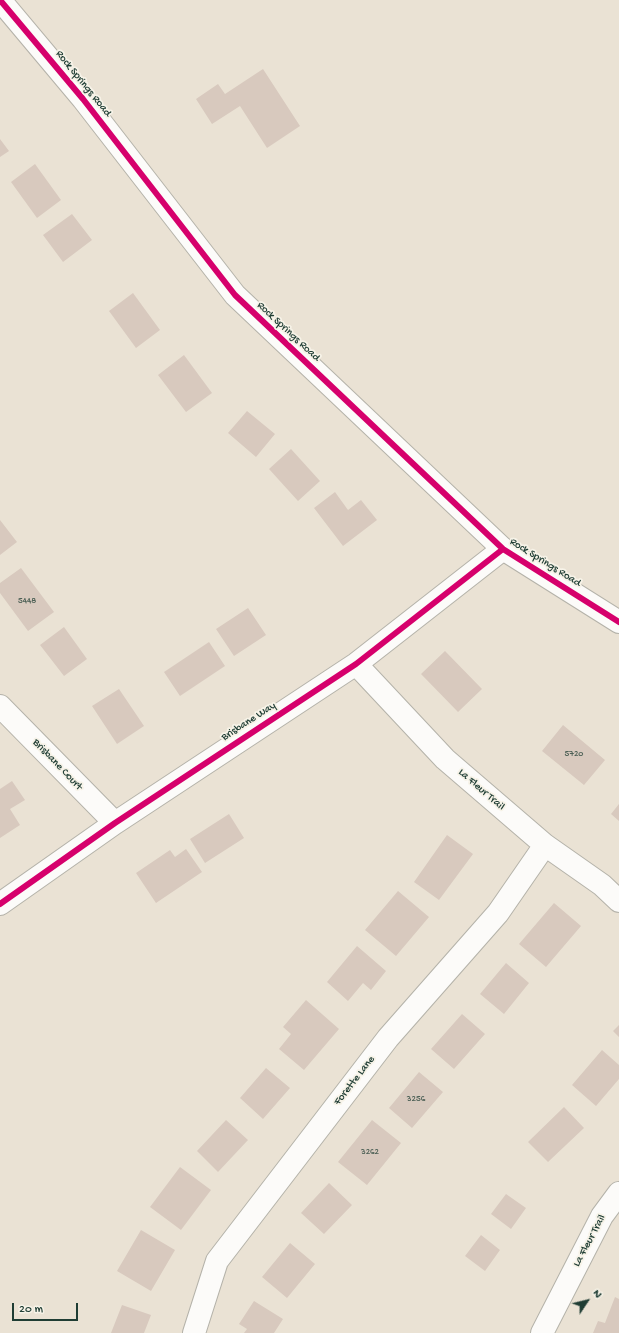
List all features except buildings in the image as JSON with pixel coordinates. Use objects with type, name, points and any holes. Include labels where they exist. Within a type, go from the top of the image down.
[{"type":"street","name":"Rock Springs Road","points":[[0,0],[83,99],[235,295],[503,549],[619,622]]},
{"type":"street","name":"Brisbane Way","points":[[0,904],[115,823],[356,664],[503,549]]},
{"type":"street","name":"La Fleur Trail","points":[[356,664],[445,759],[545,845],[602,884],[619,900]]},
{"type":"street","name":"Brisbane Court","points":[[0,706],[115,823]]},
{"type":"street","name":"Forette Lane","points":[[194,1333],[217,1260],[388,1038],[498,913],[545,845]]},
{"type":"street","name":"La Fleur Trail","points":[[542,1333],[602,1216],[619,1194]]},
{"type":"cycle path","points":[[0,0],[83,99],[235,295],[503,549],[619,622]]},
{"type":"cycle path","points":[[0,904],[115,823],[356,664],[503,549]]}]
